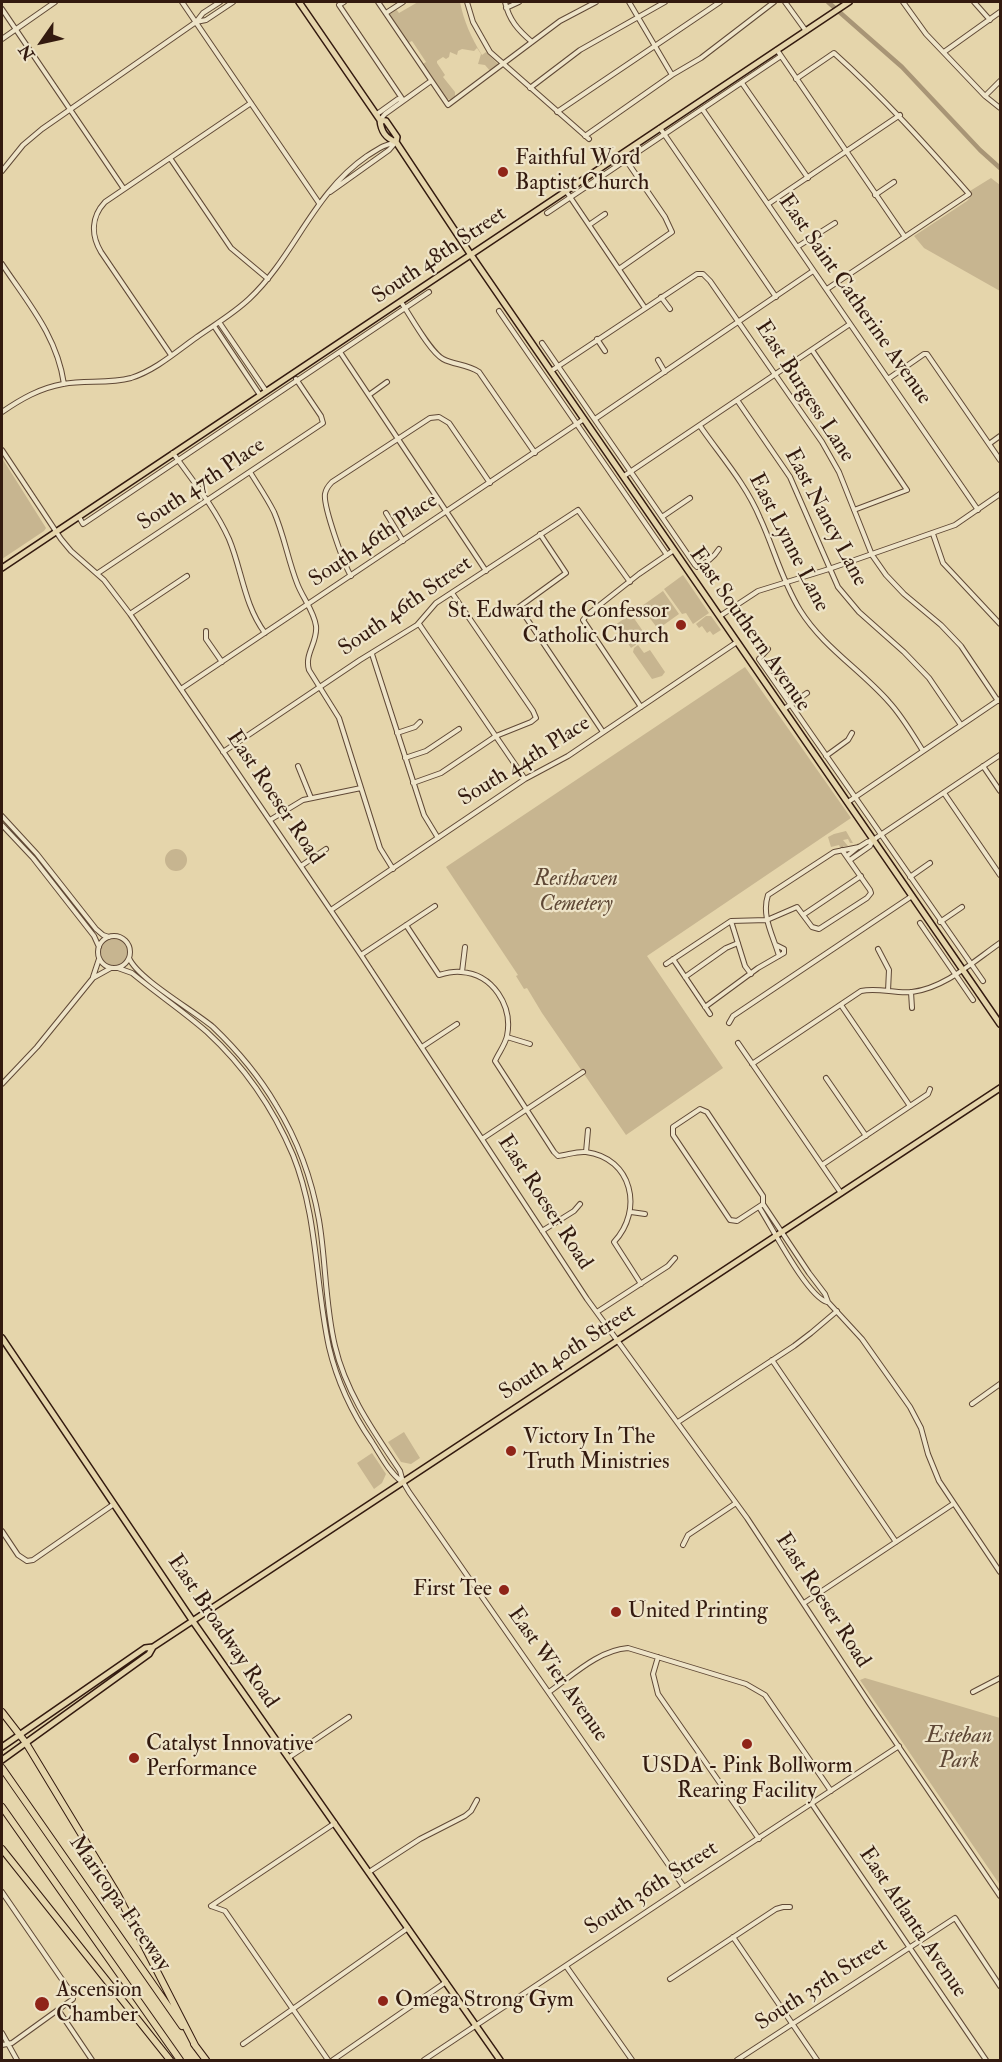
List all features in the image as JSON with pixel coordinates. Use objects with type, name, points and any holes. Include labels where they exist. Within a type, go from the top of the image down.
[{"type":"highway","points":[[2,1712],[21,1735],[118,1895],[196,2047]]},
{"type":"highway","name":"Maricopa Freeway","points":[[2,1768],[206,2061]]},
{"type":"highway","name":"Maricopa Freeway","points":[[2,1807],[180,2061]]},
{"type":"highway","points":[[2,1849],[170,2061]]},
{"type":"main road","points":[[299,2],[378,117],[381,129],[388,139],[396,142],[398,137],[386,121],[378,117]]},
{"type":"main road","name":"South 48th Street","points":[[2,568],[849,2]]},
{"type":"main road","name":"East Southern Avenue","points":[[396,142],[471,255],[1000,1024]]},
{"type":"main road","name":"South 40th Street","points":[[2,1760],[149,1654],[153,1647],[192,1620],[1000,1088]]},
{"type":"main road","name":"East Broadway Road","points":[[2,1338],[192,1620],[500,2061]]},
{"type":"main road","name":"South 40th Street","points":[[2,1747],[145,1648],[153,1647]]},
{"type":"street","points":[[2,39],[55,2]]},
{"type":"street","points":[[182,2],[320,203]]},
{"type":"street","points":[[2,171],[33,136],[196,22],[203,13],[220,2]]},
{"type":"street","points":[[196,22],[206,20],[233,2]]},
{"type":"street","points":[[344,2],[339,5],[403,100]]},
{"type":"street","points":[[378,2],[448,105],[560,21],[596,2]]},
{"type":"street","points":[[386,14],[403,2]]},
{"type":"street","points":[[467,2],[473,22],[490,52],[587,138],[672,75],[701,58],[774,2]]},
{"type":"street","points":[[505,2],[510,19],[520,33],[532,42]]},
{"type":"street","points":[[506,8],[519,2]]},
{"type":"street","points":[[629,2],[672,75]]},
{"type":"street","points":[[530,88],[580,50],[665,2]]},
{"type":"street","points":[[557,112],[720,2]]},
{"type":"street","points":[[785,2],[806,31]]},
{"type":"street","points":[[903,2],[921,27],[985,96],[1000,108]]},
{"type":"street","points":[[974,2],[990,20]]},
{"type":"street","points":[[2,9],[124,189]]},
{"type":"street","points":[[944,52],[1000,12]]},
{"type":"street","points":[[777,50],[905,237]]},
{"type":"street","points":[[796,79],[834,53],[867,82],[900,116],[969,194],[827,289]]},
{"type":"street","points":[[547,213],[781,56]]},
{"type":"street","points":[[378,117],[431,81]]},
{"type":"street","points":[[985,96],[1000,81]]},
{"type":"street","points":[[742,83],[808,178]]},
{"type":"street","points":[[378,117],[398,99],[403,100]]},
{"type":"street","points":[[171,356],[101,252],[94,239],[94,224],[101,207],[124,189],[251,103]]},
{"type":"street","points":[[388,124],[391,109]]},
{"type":"street","name":"East Saint Catherine Avenue","points":[[703,110],[978,510]]},
{"type":"street","points":[[768,204],[900,116]]},
{"type":"street","points":[[660,128],[776,297]]},
{"type":"street","points":[[2,412],[32,393],[64,384],[131,378],[171,356],[249,299],[268,279],[336,182],[360,161],[385,144],[396,142]]},
{"type":"street","points":[[170,158],[231,248],[268,279]]},
{"type":"street","points":[[619,268],[672,232],[665,217],[626,160]]},
{"type":"street","points":[[875,195],[894,182]]},
{"type":"street","points":[[566,191],[645,308]]},
{"type":"street","points":[[589,225],[605,214]]},
{"type":"street","points":[[797,247],[835,222]]},
{"type":"street","points":[[2,264],[50,335],[58,356],[64,384]]},
{"type":"street","points":[[595,419],[813,271]]},
{"type":"street","name":"East Burgess Lane","points":[[661,297],[697,274],[703,274],[710,281],[822,442],[839,472],[872,555],[904,594],[941,625],[961,646],[999,700]]},
{"type":"street","name":"South 48th Street","points":[[79,517],[82,524],[429,292]]},
{"type":"street","points":[[551,371],[661,297],[670,309]]},
{"type":"street","points":[[401,302],[437,355],[447,361],[479,372],[535,453]]},
{"type":"street","name":"East Southern Avenue","points":[[499,311],[667,555]]},
{"type":"street","points":[[219,322],[263,393]]},
{"type":"street","points":[[624,477],[850,324]]},
{"type":"street","points":[[214,326],[263,393]]},
{"type":"street","points":[[597,339],[605,351]]},
{"type":"street","name":"East Southern Avenue","points":[[542,343],[698,567],[714,556],[719,549]]},
{"type":"street","points":[[812,350],[907,490],[854,510]]},
{"type":"street","points":[[340,352],[486,571]]},
{"type":"street","points":[[888,379],[927,354],[1000,460]]},
{"type":"street","points":[[658,360],[665,372]]},
{"type":"street","points":[[292,374],[297,380]]},
{"type":"street","name":"South 47th Place","points":[[98,573],[324,423],[297,380]]},
{"type":"street","points":[[369,395],[387,382]]},
{"type":"street","name":"East Nancy Lane","points":[[737,400],[790,477],[838,587],[859,612],[929,678],[961,726]]},
{"type":"street","points":[[351,576],[343,559],[325,502],[326,488],[332,482],[430,418],[440,417],[449,423],[490,483]]},
{"type":"street","name":"South 46th Place","points":[[181,689],[584,419]]},
{"type":"street","name":"East Lynne Lane","points":[[700,426],[750,497],[761,518],[785,582],[800,611],[814,631],[890,703],[923,751]]},
{"type":"street","points":[[989,444],[1000,436]]},
{"type":"street","name":"East Roeser Road","points":[[2,450],[56,532],[71,551],[98,573],[130,614],[362,956],[597,1312],[736,1503],[1000,1896]]},
{"type":"street","points":[[174,453],[221,522],[253,614],[265,633]]},
{"type":"street","points":[[250,472],[275,515],[297,584],[316,625],[307,663],[309,670],[339,718],[381,848],[393,868]]},
{"type":"street","points":[[720,616],[758,591],[872,555],[955,525],[1000,494]]},
{"type":"street","points":[[662,517],[690,498]]},
{"type":"street","name":"South 46th Street","points":[[223,752],[419,624],[436,603],[578,510],[630,582]]},
{"type":"street","points":[[386,513],[404,541]]},
{"type":"street","points":[[540,534],[566,573],[519,607],[603,732]]},
{"type":"street","points":[[933,534],[943,563],[1000,624]]},
{"type":"street","points":[[641,707],[583,621],[587,615],[674,550]]},
{"type":"street","points":[[130,614],[187,576]]},
{"type":"street","points":[[413,783],[441,774],[496,736],[536,718],[452,593]]},
{"type":"street","points":[[419,624],[525,779]]},
{"type":"street","points":[[206,631],[206,639],[222,662]]},
{"type":"street","name":"South 44th Place","points":[[331,910],[525,779],[568,756],[738,642]]},
{"type":"street","name":"East Southern Avenue","points":[[768,649],[759,658],[983,981]]},
{"type":"street","points":[[372,654],[424,815],[438,838]]},
{"type":"street","points":[[784,709],[807,693]]},
{"type":"street","points":[[848,802],[999,700]]},
{"type":"street","points":[[397,733],[415,727],[420,722]]},
{"type":"street","points":[[405,758],[426,752],[459,729]]},
{"type":"street","points":[[826,756],[848,740],[852,733]]},
{"type":"street","points":[[779,956],[766,920],[765,906],[768,895],[833,853],[859,847],[873,840],[1000,755]]},
{"type":"street","points":[[298,766],[311,798]]},
{"type":"street","points":[[984,766],[1000,791]]},
{"type":"street","points":[[270,820],[295,804],[311,798],[361,788]]},
{"type":"street","points":[[944,793],[1000,875]]},
{"type":"street","points":[[2,816],[37,854],[98,931],[109,937]]},
{"type":"street","points":[[2,825],[25,849],[94,936],[99,947],[99,957],[93,978]]},
{"type":"street","points":[[848,858],[870,846],[873,840]]},
{"type":"street","points":[[848,858],[859,847]]},
{"type":"street","points":[[301,866],[326,849]]},
{"type":"street","points":[[666,964],[731,921],[766,920],[797,907],[814,928],[820,928],[871,893],[842,850]]},
{"type":"street","points":[[910,877],[930,863]]},
{"type":"street","points":[[803,915],[861,876]]},
{"type":"street","points":[[56,888],[63,891],[75,907],[83,913]]},
{"type":"street","points":[[729,1023],[733,1016],[912,896]]},
{"type":"street","points":[[362,956],[435,906]]},
{"type":"street","points":[[940,922],[962,908]]},
{"type":"street","points":[[731,921],[745,966],[751,974]]},
{"type":"street","points":[[920,923],[973,1000]]},
{"type":"street","points":[[406,926],[439,975],[462,972],[474,974],[498,992],[506,1008],[508,1024],[507,1037],[495,1061],[558,1156],[586,1152],[600,1156],[615,1165],[626,1180],[631,1198],[631,1212],[623,1232],[614,1242],[640,1284]]},
{"type":"street","points":[[99,947],[109,937],[117,936],[126,941],[130,950],[129,958],[118,968]]},
{"type":"street","points":[[685,977],[726,948],[738,943]]},
{"type":"street","points":[[752,1064],[865,990],[911,992],[932,987],[1000,943]]},
{"type":"street","points":[[705,1007],[784,952],[784,949],[776,945]]},
{"type":"street","points":[[462,972],[465,947]]},
{"type":"street","points":[[878,949],[889,970],[888,991]]},
{"type":"street","points":[[99,957],[111,968]]},
{"type":"street","points":[[129,958],[137,969],[206,1022],[233,1047],[258,1076],[285,1120],[301,1156],[314,1196],[319,1220],[330,1317],[335,1347],[342,1369],[360,1410],[400,1471],[403,1482]]},
{"type":"street","points":[[673,959],[710,1014]]},
{"type":"street","points":[[2,1084],[37,1047],[93,978],[111,968],[132,973],[207,1032],[246,1075],[273,1115],[293,1156],[312,1221],[324,1319],[337,1374],[347,1400],[368,1437],[393,1475],[403,1482]]},
{"type":"street","points":[[911,992],[912,1008]]},
{"type":"street","points":[[841,1005],[910,1106]]},
{"type":"street","points":[[422,1047],[457,1024]]},
{"type":"street","points":[[507,1037],[530,1044]]},
{"type":"street","points":[[738,1043],[841,1193]]},
{"type":"street","points":[[482,1139],[583,1072]]},
{"type":"street","points":[[826,1078],[866,1136]]},
{"type":"street","points":[[822,1165],[928,1094],[930,1089]]},
{"type":"street","points":[[762,1203],[733,1222],[672,1131],[677,1124],[697,1110],[704,1109],[764,1196],[762,1203],[767,1214],[809,1286],[821,1300],[828,1302]]},
{"type":"street","points":[[586,1152],[588,1130]]},
{"type":"street","points":[[543,1231],[580,1204]]},
{"type":"street","points":[[631,1212],[645,1214]]},
{"type":"street","points":[[779,1234],[825,1294],[828,1302],[862,1339],[910,1407],[921,1428],[939,1481],[1000,1572]]},
{"type":"street","points":[[597,1312],[668,1266],[675,1258]]},
{"type":"street","points":[[678,1422],[812,1333],[837,1311]]},
{"type":"street","points":[[772,1360],[896,1542]]},
{"type":"street","points":[[972,1404],[1000,1384]]},
{"type":"street","name":"East Wier Avenue","points":[[403,1482],[684,1887]]},
{"type":"street","points":[[683,1545],[688,1535],[736,1503]]},
{"type":"street","points":[[2,1531],[18,1555],[27,1562],[114,1504]]},
{"type":"street","points":[[804,1603],[953,1504]]},
{"type":"street","points":[[549,1692],[595,1659],[618,1649],[628,1648],[746,1684],[765,1695],[831,1791]]},
{"type":"street","points":[[658,1657],[653,1674],[658,1694],[759,1839]]},
{"type":"street","points":[[973,1692],[987,1687],[1000,1678]]},
{"type":"street","points":[[288,1758],[349,1717]]},
{"type":"street","name":"South 36th Street","points":[[424,2061],[899,1746]]},
{"type":"street","points":[[369,1872],[420,1839],[465,1816],[477,1800]]},
{"type":"street","name":"East Atlanta Avenue","points":[[812,1804],[986,2061]]},
{"type":"street","points":[[328,2061],[225,1911],[211,1906],[334,1823]]},
{"type":"street","points":[[2,1892],[3,1899],[72,1994],[73,1999],[12,2043],[4,2044]]},
{"type":"street","points":[[670,1978],[776,1909],[790,1907]]},
{"type":"street","name":"South 35th Street","points":[[737,2061],[955,1918],[1000,1986]]},
{"type":"street","points":[[243,2044],[408,1928]]},
{"type":"street","points":[[733,1937],[817,2061]]},
{"type":"street","points":[[566,1966],[632,2061]]},
{"type":"street","points":[[333,2061],[446,1982]]},
{"type":"street","points":[[59,2011],[92,2061]]},
{"type":"street","points":[[2,2033],[4,2044],[17,2061]]},
{"type":"green space","points":[[418,2],[460,2],[468,29],[482,55],[486,52],[499,65],[491,72],[485,65],[478,64],[481,54],[477,48],[474,51],[462,49],[457,55],[450,52],[449,57],[446,59],[443,57],[437,61],[445,75],[443,77],[455,92],[455,97],[451,100],[447,99],[423,64],[426,62],[412,41],[408,43],[390,16],[396,9],[399,13]]},
{"type":"green space","points":[[991,178],[1000,185],[1000,291],[924,248],[914,236],[967,201],[970,191]]},
{"type":"green space","points":[[2,458],[46,528],[2,559]]},
{"type":"green space","points":[[683,575],[709,613],[693,624],[686,613],[682,614],[664,589]]},
{"type":"green space","points":[[663,591],[679,614],[658,629],[646,613],[636,619],[632,613]]},
{"type":"green space","points":[[631,614],[647,637],[631,648],[615,625]]},
{"type":"green space","points":[[706,616],[711,616],[721,630],[713,635],[710,631],[707,633],[702,626],[699,628],[696,624]]},
{"type":"green space","points":[[638,645],[644,653],[650,650],[665,672],[662,676],[652,679],[633,652]]},
{"type":"green space","name":"Resthaven Cemetery","points":[[745,667],[851,818],[647,956],[723,1068],[626,1135],[527,988],[524,989],[516,976],[518,975],[446,867]]},
{"type":"green space","points":[[846,831],[853,843],[850,843],[848,839],[843,840],[848,846],[831,847],[828,837]]},
{"type":"green space","points":[[176,849],[184,852],[187,860],[184,868],[176,871],[168,868],[165,860],[168,852]]},
{"type":"green space","points":[[114,939],[123,943],[127,952],[123,961],[114,965],[105,961],[101,952],[105,943]]},
{"type":"green space","points":[[404,1432],[420,1458],[411,1464],[401,1462],[388,1442]]},
{"type":"green space","points":[[372,1453],[386,1474],[382,1483],[374,1489],[357,1463]]},
{"type":"green space","name":"Esteban Park","points":[[865,1678],[1000,1718],[1000,1885],[860,1680]]},
{"type":"waterway","points":[[828,2],[902,67],[980,150],[1000,168]]},
{"type":"place","name":"Faithful Word Baptist Church","points":[[503,172]]},
{"type":"place","name":"St. Edward the Confessor Catholic Church","points":[[681,625]]},
{"type":"place","name":"Victory In The Truth Ministries","points":[[511,1451]]},
{"type":"place","name":"First Tee","points":[[504,1590]]},
{"type":"place","name":"United Printing","points":[[616,1612]]},
{"type":"place","name":"USDA - Pink Bollworm Rearing Facility","points":[[747,1744]]},
{"type":"place","name":"Catalyst Innovative Performance","points":[[134,1758]]},
{"type":"place","name":"Omega Strong Gym","points":[[383,2001]]},
{"type":"place","name":"Ascension Chamber","points":[[42,2004]]}]
